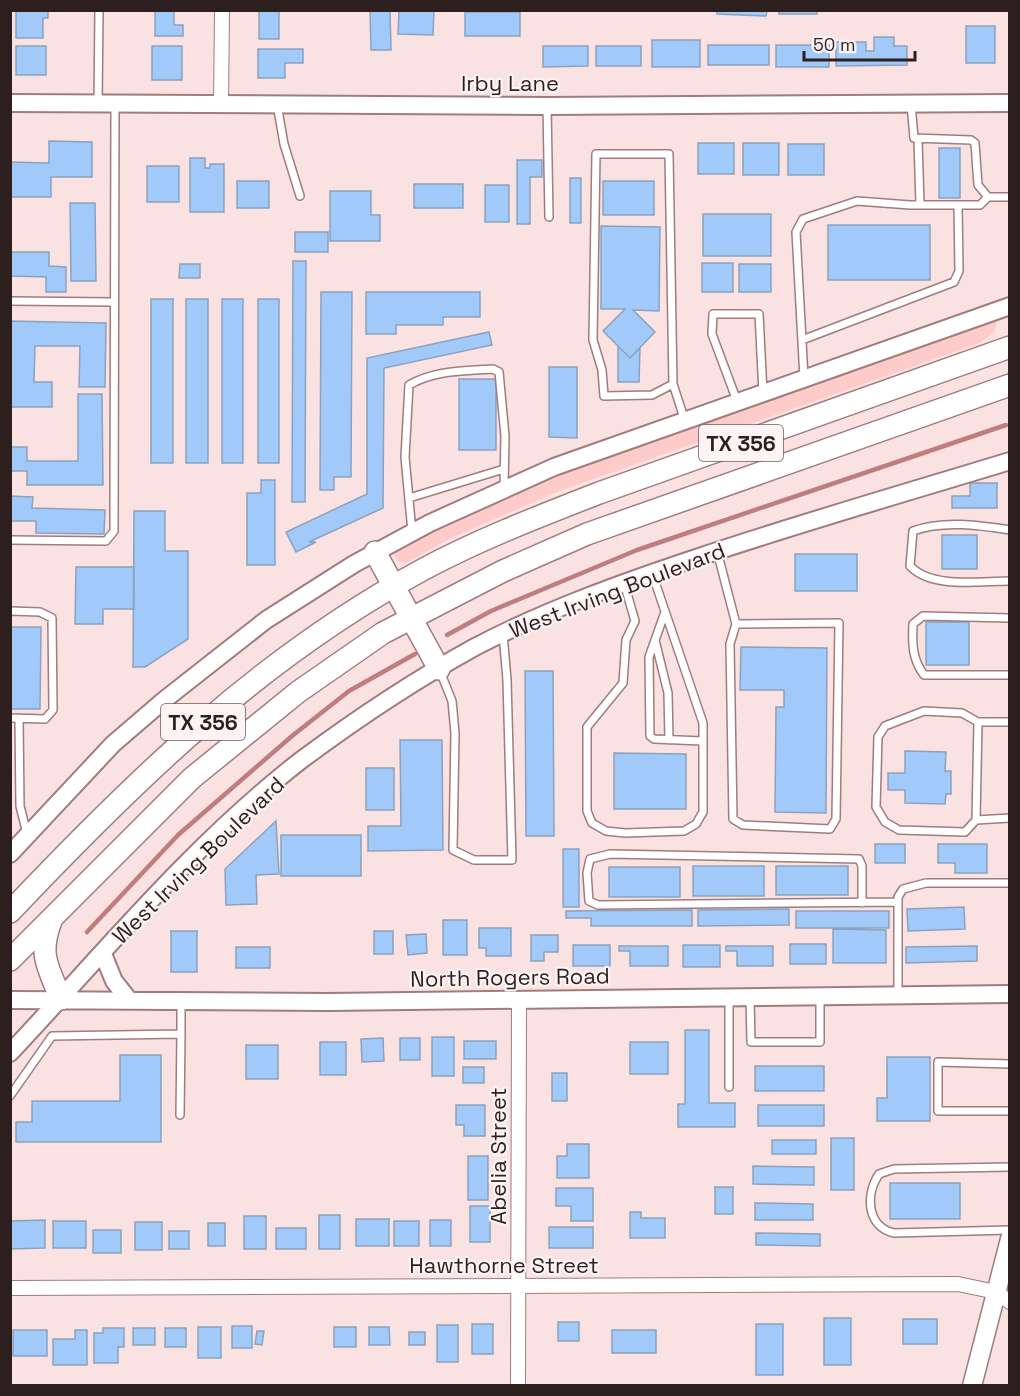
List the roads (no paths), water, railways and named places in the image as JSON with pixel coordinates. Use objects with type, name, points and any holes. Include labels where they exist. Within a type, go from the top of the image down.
[{"type":"main road","name":"TX 356","points":[[10,912],[123,794],[190,733],[320,633],[394,587],[455,554],[579,500],[1010,347]]},
{"type":"main road","name":"TX 356","points":[[10,960],[192,778],[324,673],[411,618],[503,571],[587,534],[1010,385]]},
{"type":"main road","points":[[375,552],[439,669]]},
{"type":"main road","points":[[51,921],[44,941],[44,958],[61,999]]},
{"type":"main road","points":[[972,1386],[1003,1297],[1010,1239]]},
{"type":"street","points":[[221,104],[222,10]]},
{"type":"street","name":"Irby Lane","points":[[10,103],[547,106],[1010,103]]},
{"type":"street","points":[[10,854],[113,744],[195,674],[266,620],[375,552],[504,488],[585,454],[1010,306]]},
{"type":"street","name":"West Irving Boulevard","points":[[10,1053],[227,824],[338,734],[439,669],[503,634],[570,603],[624,583],[717,551],[1010,460]]},
{"type":"street","points":[[103,954],[114,981],[129,1000]]},
{"type":"street","name":"North Rogers Road","points":[[10,1000],[519,999],[1010,994]]},
{"type":"street","name":"Abelia Street","points":[[518,1386],[519,999]]},
{"type":"street","name":"Hawthorne Street","points":[[10,1288],[958,1284],[1003,1297]]},
{"type":"lane","points":[[98,104],[99,10]]},
{"type":"lane","points":[[10,540],[106,541],[114,531],[115,104]]},
{"type":"lane","points":[[911,104],[912,135],[918,140],[971,140],[975,143],[978,185],[988,197],[1010,198]]},
{"type":"lane","points":[[277,105],[284,144],[300,196]]},
{"type":"lane","points":[[547,106],[549,217]]},
{"type":"lane","points":[[918,140],[920,205]]},
{"type":"lane","points":[[673,384],[651,395],[604,396],[602,370],[593,340],[596,154],[669,154],[673,384],[685,421]]},
{"type":"lane","points":[[804,378],[796,232],[803,219],[857,201],[920,205],[980,205],[988,197]]},
{"type":"lane","points":[[802,340],[954,282],[958,271],[958,205]]},
{"type":"lane","points":[[10,301],[114,302]]},
{"type":"lane","points":[[737,402],[712,334],[713,314],[759,314],[763,393]]},
{"type":"lane","points":[[412,532],[405,457],[409,385],[422,378],[446,372],[493,369],[499,372],[505,436],[504,488]]},
{"type":"lane","points":[[408,498],[504,469]]},
{"type":"lane","points":[[1010,530],[978,525],[928,526],[913,531],[910,546],[910,566],[919,576],[944,581],[1010,581]]},
{"type":"lane","points":[[717,551],[736,624],[730,644],[733,819],[743,825],[830,829],[836,819],[839,623],[736,624]]},
{"type":"lane","points":[[624,583],[634,610],[635,621],[626,640],[623,683],[587,727],[587,811],[592,823],[606,831],[625,833],[684,831],[696,824],[704,812],[703,723],[652,573]]},
{"type":"lane","points":[[10,611],[40,612],[52,618],[52,710],[45,719],[10,718]]},
{"type":"lane","points":[[664,612],[649,657],[649,731],[654,739],[703,741]]},
{"type":"lane","points":[[1010,618],[923,616],[914,624],[912,643],[915,663],[924,675],[1010,675]]},
{"type":"lane","points":[[439,669],[452,701],[455,733],[453,850],[474,860],[512,860],[507,680],[503,634]]},
{"type":"lane","points":[[654,637],[669,693],[669,740]]},
{"type":"lane","points":[[978,722],[976,820],[965,832],[899,830],[885,822],[876,807],[878,737],[885,726],[924,711],[962,713],[978,722],[1010,722]]},
{"type":"lane","points":[[19,718],[20,806],[28,836]]},
{"type":"lane","points":[[976,820],[1010,818]]},
{"type":"lane","points":[[861,903],[859,859],[610,854],[590,859],[587,873],[589,901],[598,905],[861,903],[898,902]]},
{"type":"lane","points":[[898,995],[898,902],[903,889],[926,883],[1010,883]]},
{"type":"lane","points":[[750,997],[751,1042],[820,1042],[820,996]]},
{"type":"lane","points":[[729,997],[729,1087]]},
{"type":"lane","points":[[180,1115],[181,1000]]},
{"type":"lane","points":[[37,1024],[52,1036],[181,1034]]},
{"type":"lane","points":[[10,1096],[52,1036]]},
{"type":"lane","points":[[1010,1064],[938,1062],[938,1111],[1010,1111]]},
{"type":"lane","points":[[1010,1167],[894,1169],[879,1174],[872,1185],[872,1218],[882,1230],[894,1233],[1010,1230]]},
{"type":"waterway","points":[[447,635],[491,611],[637,550],[1006,425]]},
{"type":"waterway","points":[[87,932],[178,835],[292,736],[349,691],[415,654]]}]
